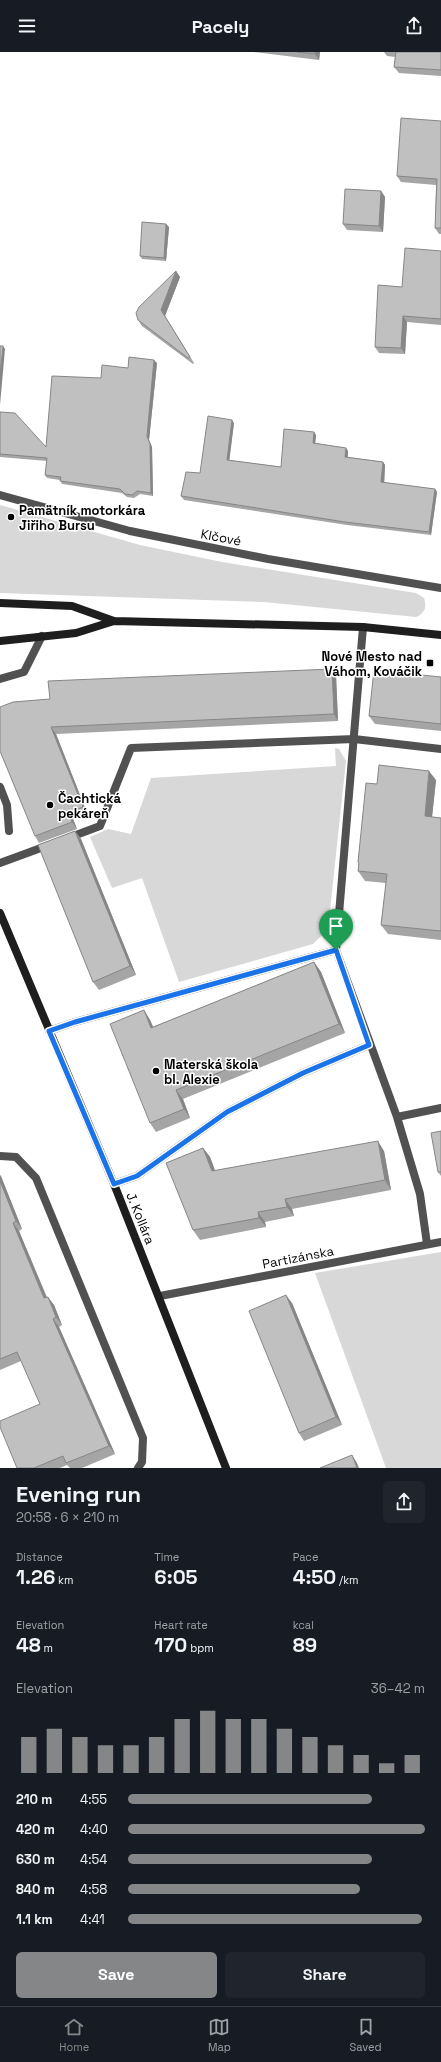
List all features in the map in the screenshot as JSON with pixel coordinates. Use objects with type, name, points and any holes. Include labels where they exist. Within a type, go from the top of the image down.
[{"type":"main road","points":[[0,603],[72,606],[114,621]]},
{"type":"main road","points":[[0,641],[76,632],[114,621],[363,627],[441,635]]},
{"type":"main road","name":"J. Kollára","points":[[0,913],[160,1296],[226,1468]]},
{"type":"street","name":"Klčové","points":[[0,495],[130,531],[268,559],[441,588]]},
{"type":"street","points":[[363,627],[336,950],[369,1045],[397,1117],[420,1194],[427,1244]]},
{"type":"street","points":[[0,679],[24,672],[42,636]]},
{"type":"street","points":[[0,863],[100,826],[131,748],[354,739],[441,749]]},
{"type":"street","points":[[0,787],[7,806],[9,831]]},
{"type":"street","points":[[49,1031],[75,1022],[336,950]]},
{"type":"street","points":[[114,1184],[137,1176],[227,1112],[303,1073],[369,1045]]},
{"type":"street","points":[[397,1117],[441,1108]]},
{"type":"street","points":[[0,1156],[16,1157],[36,1178],[143,1438],[142,1462],[138,1468]]},
{"type":"street","name":"Partizánska","points":[[160,1296],[441,1242]]},
{"type":"shaded area","points":[[0,505],[140,545],[222,562],[416,593],[424,598],[425,607],[423,612],[416,617],[264,602],[0,593]]},
{"type":"shaded area","points":[[335,748],[339,749],[346,761],[328,929],[313,944],[179,982],[142,878],[112,888],[90,837],[108,829],[131,834],[151,778],[336,766]]},
{"type":"shaded area","points":[[441,1252],[441,1468],[386,1468],[315,1273]]},
{"type":"building","points":[[297,52],[315,52],[315,54]]},
{"type":"building","points":[[396,52],[441,52],[441,70],[394,67]]},
{"type":"building","points":[[401,118],[441,121],[441,228],[435,228],[437,179],[397,176]]},
{"type":"building","points":[[345,189],[381,191],[379,226],[343,224]]},
{"type":"building","points":[[142,222],[166,224],[164,258],[140,256]]},
{"type":"building","points":[[405,248],[441,251],[441,319],[403,316],[401,348],[375,347],[378,285],[402,287]]},
{"type":"building","points":[[176,271],[161,310],[190,357],[188,358],[138,320],[136,313],[139,307]]},
{"type":"building","points":[[0,346],[3,346],[0,375]]},
{"type":"building","points":[[129,357],[154,360],[147,436],[150,444],[151,493],[137,491],[132,495],[125,494],[120,489],[60,481],[61,477],[45,475],[47,458],[0,454],[0,412],[15,413],[46,447],[52,376],[101,378],[102,365],[128,368]]},
{"type":"building","points":[[208,416],[232,420],[227,460],[281,467],[284,429],[314,432],[313,443],[346,448],[345,457],[383,462],[381,482],[435,489],[429,532],[345,522],[181,496],[186,472],[200,473]]},
{"type":"building","points":[[332,669],[334,714],[51,727],[83,807],[68,813],[72,822],[35,836],[0,751],[0,707],[13,702],[50,699],[48,681]]},
{"type":"building","points":[[374,670],[441,677],[441,724],[369,716]]},
{"type":"building","points":[[379,765],[429,771],[425,816],[441,818],[441,931],[381,925],[387,874],[358,871],[366,783],[377,784]]},
{"type":"building","points":[[75,831],[130,966],[93,982],[38,845]]},
{"type":"building","points":[[314,962],[339,1024],[176,1090],[184,1109],[150,1123],[110,1024],[144,1010],[151,1028]]},
{"type":"building","points":[[441,1131],[441,1172],[438,1172],[431,1133]]},
{"type":"building","points":[[378,1141],[385,1180],[285,1199],[287,1207],[258,1212],[259,1218],[193,1230],[166,1163],[203,1148],[212,1171]]},
{"type":"building","points":[[0,1181],[16,1221],[13,1223],[44,1298],[48,1297],[56,1317],[53,1319],[109,1446],[66,1463],[63,1456],[34,1468],[17,1468],[0,1427],[0,1421],[40,1404],[17,1352],[0,1359]]},
{"type":"building","points":[[286,1295],[336,1417],[299,1433],[249,1311]]},
{"type":"building","points":[[352,1455],[357,1468],[320,1468]]},
{"type":"place","name":"Pamätník motorkára Jiřiho Bursu","points":[[11,517]]},
{"type":"place","name":"Nové Mesto nad Váhom, Kováčik","points":[[430,663]]},
{"type":"place","name":"Čachtická pekáreň","points":[[50,805]]},
{"type":"place","name":"Materská škola bl. Alexie","points":[[156,1071]]},
{"type":"route","points":[[336,950],[369,1045],[303,1073],[227,1112],[137,1176],[114,1184],[49,1031],[75,1022],[336,950]]}]
